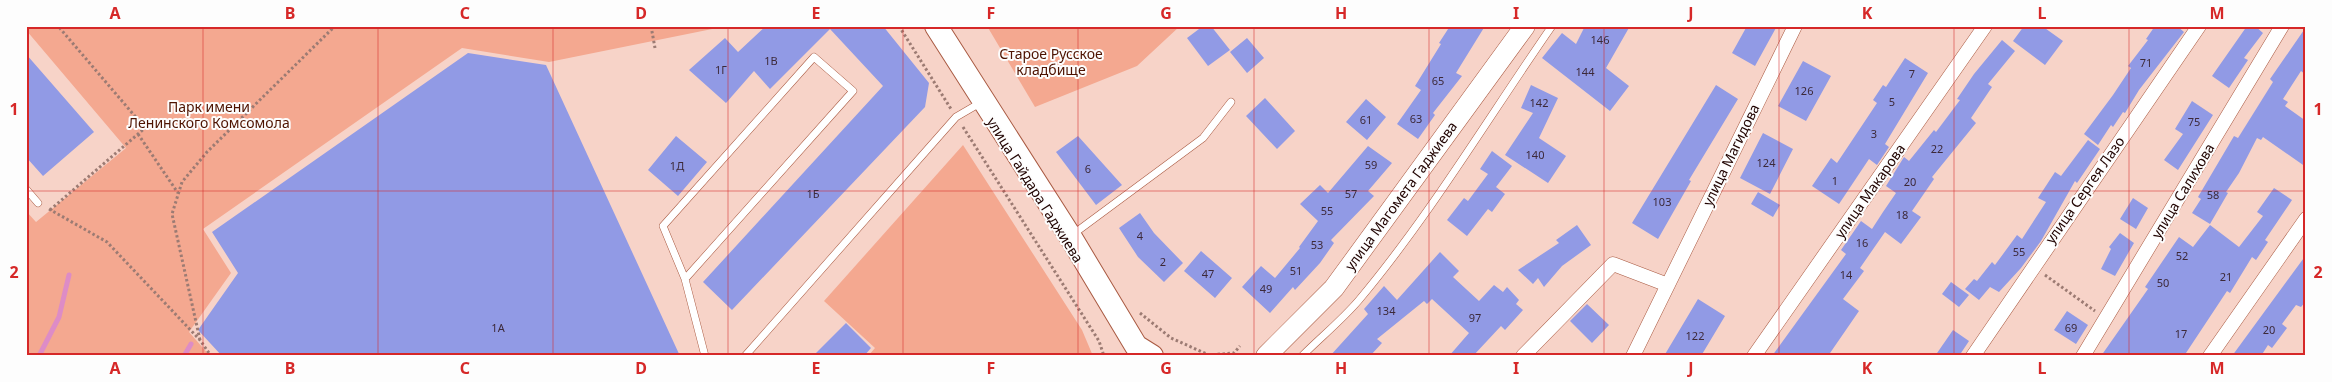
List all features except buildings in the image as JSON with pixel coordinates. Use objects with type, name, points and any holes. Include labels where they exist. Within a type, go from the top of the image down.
[{"type":"main road","name":"улица Гайдара Гаджиева","points":[[932,26],[1069,238]]},
{"type":"main road","name":"улица Гайдара Гаджиева","points":[[936,26],[1141,353]]},
{"type":"main road","name":"улица Магомета Гаджиева","points":[[1262,356],[1331,286],[1520,26]]},
{"type":"main road","name":"улица Магомета Гаджиева","points":[[1266,356],[1334,288],[1525,26]]},
{"type":"street","name":"улица Магидова","points":[[1633,356],[1795,26]]},
{"type":"street","name":"улица Макарова","points":[[1754,356],[1985,26]]},
{"type":"street","name":"улица Сергея Лазо","points":[[1973,356],[2199,26]]},
{"type":"street","name":"улица Салихова","points":[[2083,356],[2282,26]]},
{"type":"street","points":[[2210,356],[2306,219]]},
{"type":"street","points":[[1523,356],[1612,264],[1668,285]]},
{"type":"lane","points":[[1302,356],[1358,301],[1438,196],[1552,26]]},
{"type":"lane","points":[[685,279],[853,91],[814,56],[663,226],[685,279],[705,356]]},
{"type":"lane","points":[[1069,238],[1203,138],[1232,102]]},
{"type":"lane","points":[[745,356],[956,117],[980,103]]},
{"type":"lane","points":[[26,189],[38,203]]},
{"type":"path","points":[[50,210],[145,128],[58,26]]},
{"type":"path","points":[[200,340],[172,214],[182,182],[207,152],[335,26]]},
{"type":"path","points":[[651,26],[655,48]]},
{"type":"path","points":[[899,26],[1099,341],[1104,356]]},
{"type":"path","points":[[138,134],[179,193]]},
{"type":"path","points":[[38,203],[107,242],[200,340],[211,356]]},
{"type":"path","points":[[2033,266],[2106,320]]},
{"type":"green space","name":"Парк имени Ленинского Комсомола","points":[[26,26],[727,26],[549,62],[462,48],[203,229],[231,273],[189,332],[210,356],[26,356],[26,211],[36,222],[126,148],[26,30]]},
{"type":"green space","name":"Старое Русское кладбище","points":[[987,26],[1180,26],[1137,66],[1035,107]]},
{"type":"green space","points":[[963,145],[1082,330],[1093,356],[868,356],[875,348],[824,301]]},
{"type":"waterway","points":[[39,356],[59,317],[69,275]]},
{"type":"waterway","points":[[184,356],[191,344]]}]
